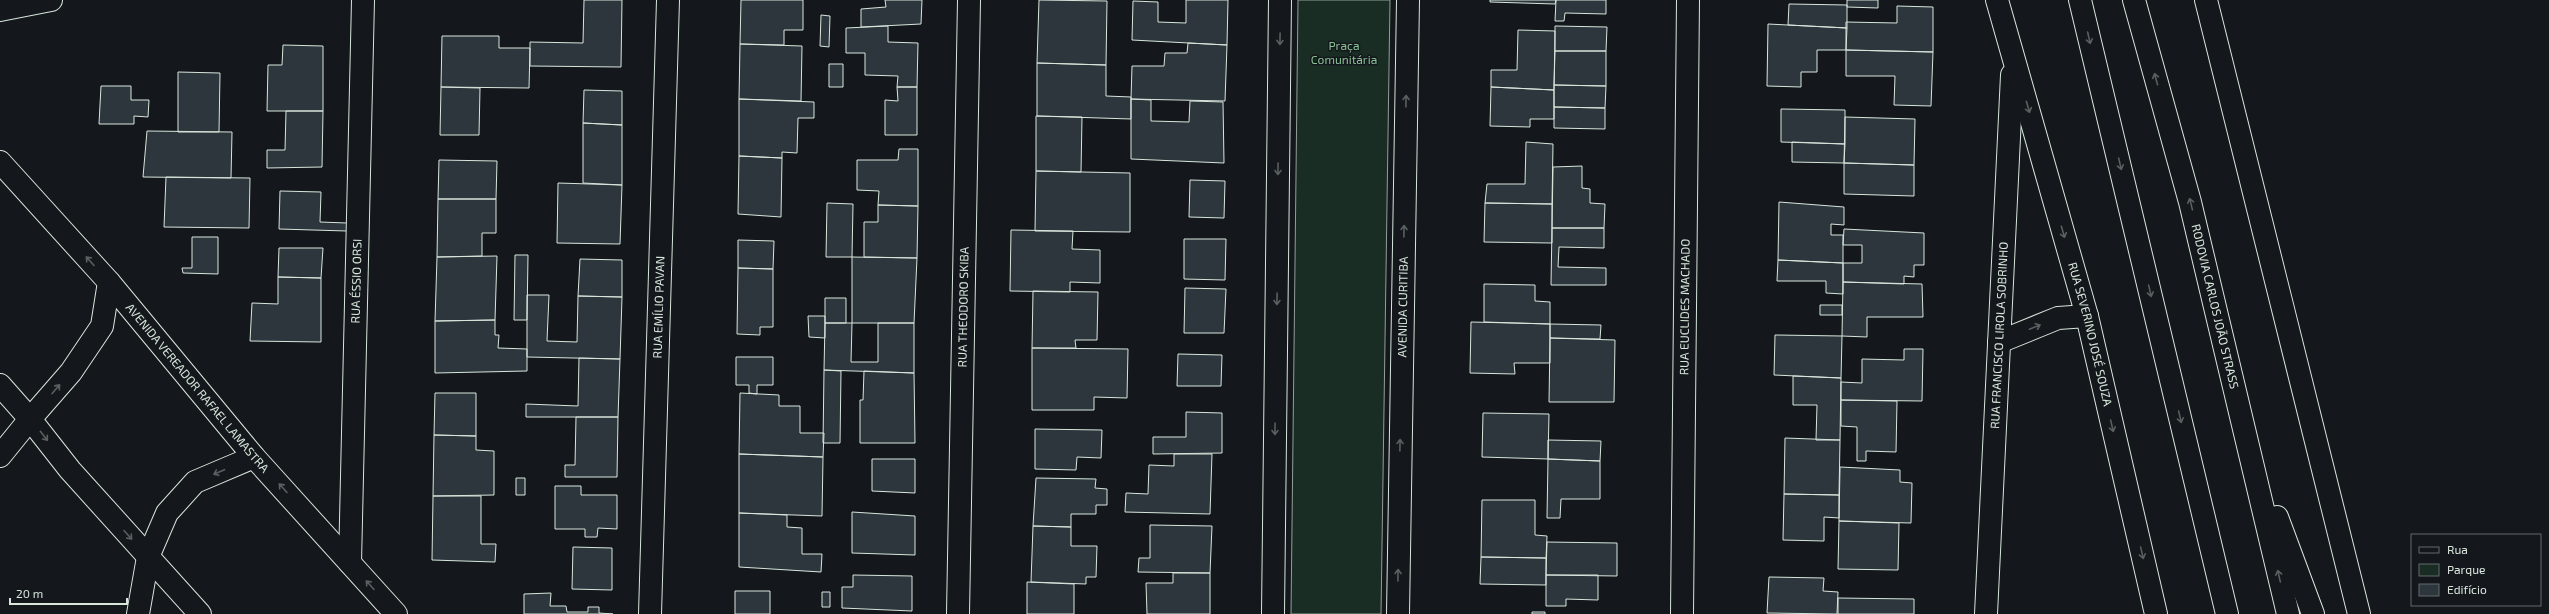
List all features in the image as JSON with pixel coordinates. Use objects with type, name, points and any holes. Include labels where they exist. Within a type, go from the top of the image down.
[{"type":"main road","points":[[0,10],[51,0]]},
{"type":"main road","name":"RUA ÉSSIO ORSI","points":[[350,563],[363,0]]},
{"type":"main road","name":"RUA EMÍLIO PAVAN","points":[[650,614],[668,0]]},
{"type":"main road","name":"RUA THEODORO SKIBA","points":[[958,614],[969,0]]},
{"type":"main road","points":[[1273,614],[1280,0]]},
{"type":"main road","name":"AVENIDA CURITIBA","points":[[1398,614],[1408,0]]},
{"type":"main road","name":"RUA EUCLIDES MACHADO","points":[[1682,614],[1688,0]]},
{"type":"main road","name":"RUA SEVERINO JOSÉ SOUZA","points":[[1997,0],[2087,316],[2156,614]]},
{"type":"main road","points":[[2080,0],[2227,614]]},
{"type":"main road","name":"RODOVIA CARLOS JOÃO STRASS","points":[[2134,0],[2190,202],[2288,614]]},
{"type":"main road","points":[[2206,0],[2359,614]]},
{"type":"main road","name":"RUA FRANCISCO LIROLA SOBRINHO","points":[[1986,614],[2013,56]]},
{"type":"main road","name":"AVENIDA VEREADOR RAFAEL LAMASTRA","points":[[0,162],[109,282],[254,457],[396,614]]},
{"type":"main road","points":[[0,456],[71,372],[102,326],[109,282]]},
{"type":"main road","points":[[1999,342],[2058,318],[2087,316]]},
{"type":"main road","points":[[0,385],[30,419],[70,470],[200,614]]},
{"type":"main road","points":[[2244,427],[2313,614]]},
{"type":"main road","points":[[138,614],[148,557],[167,513],[195,482],[254,457]]},
{"type":"green space","name":"Praça Comunitária","points":[[1298,0],[1390,0],[1381,614],[1291,614]]},
{"type":"building","points":[[584,0],[622,0],[621,67],[530,66],[530,42],[583,43]]},
{"type":"building","points":[[741,0],[803,0],[803,30],[784,30],[784,45],[740,44]]},
{"type":"building","points":[[885,0],[922,0],[921,24],[861,27],[861,9],[886,7]]},
{"type":"building","points":[[1039,0],[1107,1],[1106,65],[1037,63]]},
{"type":"building","points":[[1186,0],[1228,0],[1227,45],[1132,40],[1133,1],[1158,2],[1158,22],[1186,23]]},
{"type":"building","points":[[1490,0],[1556,0],[1555,4],[1490,2]]},
{"type":"building","points":[[1556,0],[1606,0],[1606,14],[1565,13],[1564,21],[1555,21]]},
{"type":"building","points":[[1847,0],[1878,0],[1878,8],[1847,7]]},
{"type":"building","points":[[1789,4],[1847,5],[1847,28],[1788,25]]},
{"type":"building","points":[[1897,6],[1933,7],[1933,52],[1846,50],[1846,22],[1897,23]]},
{"type":"building","points":[[821,15],[830,16],[829,47],[820,46]]},
{"type":"building","points":[[1768,24],[1847,28],[1846,50],[1817,50],[1817,72],[1801,72],[1801,87],[1767,86]]},
{"type":"building","points":[[888,26],[888,42],[918,43],[917,87],[897,87],[898,76],[865,75],[865,53],[846,53],[846,28]]},
{"type":"building","points":[[1555,26],[1607,27],[1606,51],[1555,51]]},
{"type":"building","points":[[1518,30],[1555,31],[1554,90],[1491,87],[1491,70],[1517,70]]},
{"type":"building","points":[[442,36],[499,36],[499,48],[530,48],[529,88],[441,87]]},
{"type":"building","points":[[1188,43],[1227,45],[1225,101],[1131,99],[1132,66],[1164,66],[1165,53],[1187,53]]},
{"type":"building","points":[[740,44],[802,46],[801,101],[739,99]]},
{"type":"building","points":[[283,45],[323,46],[323,111],[267,111],[268,65],[282,65]]},
{"type":"building","points":[[1846,50],[1933,52],[1931,106],[1894,105],[1895,76],[1846,76]]},
{"type":"building","points":[[1555,51],[1606,51],[1606,86],[1554,85]]},
{"type":"building","points":[[1037,63],[1106,65],[1106,96],[1131,97],[1131,119],[1037,116]]},
{"type":"building","points":[[829,64],[843,64],[843,87],[829,87]]},
{"type":"building","points":[[178,72],[220,73],[219,132],[178,132]]},
{"type":"building","points":[[1554,85],[1606,86],[1605,108],[1554,107]]},
{"type":"building","points":[[101,86],[131,86],[131,100],[149,100],[148,117],[134,116],[134,124],[99,124]]},
{"type":"building","points":[[441,87],[480,88],[479,135],[440,135]]},
{"type":"building","points":[[897,87],[917,87],[917,135],[885,135],[885,100],[898,101]]},
{"type":"building","points":[[1491,87],[1554,90],[1554,119],[1530,119],[1530,127],[1490,126]]},
{"type":"building","points":[[584,90],[622,91],[622,125],[583,123]]},
{"type":"building","points":[[739,99],[814,102],[814,118],[798,118],[797,153],[782,152],[782,158],[739,156]]},
{"type":"building","points":[[1131,99],[1151,100],[1151,121],[1189,122],[1190,101],[1223,102],[1224,163],[1131,159]]},
{"type":"building","points":[[1554,107],[1605,108],[1605,129],[1554,128]]},
{"type":"building","points":[[1781,109],[1845,110],[1845,144],[1781,142]]},
{"type":"building","points":[[286,111],[323,111],[322,167],[267,168],[267,150],[285,150]]},
{"type":"building","points":[[1036,116],[1082,117],[1081,172],[1036,171]]},
{"type":"building","points":[[1845,117],[1915,119],[1914,165],[1844,163]]},
{"type":"building","points":[[583,123],[622,125],[622,185],[583,183]]},
{"type":"building","points":[[147,131],[232,132],[231,178],[143,177]]},
{"type":"building","points":[[1526,142],[1553,144],[1552,204],[1485,203],[1487,184],[1525,184]]},
{"type":"building","points":[[1792,142],[1845,144],[1844,163],[1792,162]]},
{"type":"building","points":[[899,149],[918,149],[918,206],[878,205],[879,191],[857,190],[857,160],[898,160]]},
{"type":"building","points":[[739,156],[782,158],[781,217],[738,214]]},
{"type":"building","points":[[439,160],[497,161],[496,199],[438,199]]},
{"type":"building","points":[[1844,163],[1914,165],[1914,196],[1844,194]]},
{"type":"building","points":[[1582,166],[1582,188],[1590,189],[1590,203],[1605,204],[1604,228],[1552,228],[1553,167]]},
{"type":"building","points":[[1036,171],[1130,173],[1130,232],[1035,231]]},
{"type":"building","points":[[166,177],[250,178],[249,228],[164,227]]},
{"type":"building","points":[[1190,180],[1225,181],[1224,218],[1189,217]]},
{"type":"building","points":[[558,183],[622,185],[620,244],[557,243]]},
{"type":"building","points":[[280,191],[321,192],[320,222],[347,223],[347,231],[279,229]]},
{"type":"building","points":[[438,199],[496,199],[496,233],[482,233],[482,256],[437,257]]},
{"type":"building","points":[[1779,202],[1844,207],[1844,225],[1831,224],[1831,235],[1843,235],[1843,263],[1778,260]]},
{"type":"building","points":[[827,203],[853,204],[852,257],[826,257]]},
{"type":"building","points":[[1485,203],[1552,204],[1552,243],[1484,242]]},
{"type":"building","points":[[878,205],[918,206],[917,258],[864,257],[864,222],[878,222]]},
{"type":"building","points":[[1552,228],[1604,228],[1604,248],[1559,247],[1558,267],[1606,268],[1606,285],[1551,285]]},
{"type":"building","points":[[1844,229],[1924,233],[1924,265],[1914,265],[1914,277],[1904,276],[1904,284],[1843,282],[1843,263],[1862,263],[1862,245],[1843,245]]},
{"type":"building","points":[[1011,230],[1073,231],[1072,249],[1100,250],[1100,283],[1070,282],[1070,292],[1010,291]]},
{"type":"building","points":[[192,237],[218,237],[218,274],[183,273],[182,268],[192,268]]},
{"type":"building","points":[[1184,239],[1226,239],[1225,280],[1184,279]]},
{"type":"building","points":[[738,240],[774,241],[773,269],[738,268]]},
{"type":"building","points":[[279,248],[323,248],[321,278],[278,277]]},
{"type":"building","points":[[515,255],[528,255],[527,320],[514,320]]},
{"type":"building","points":[[497,256],[495,320],[435,321],[437,257]]},
{"type":"building","points":[[852,257],[917,258],[914,323],[852,323]]},
{"type":"building","points":[[580,259],[622,260],[622,297],[578,296]]},
{"type":"building","points":[[1778,260],[1843,263],[1843,294],[1826,293],[1826,281],[1777,281]]},
{"type":"building","points":[[738,268],[773,269],[773,327],[760,327],[760,335],[737,334]]},
{"type":"building","points":[[278,277],[321,278],[321,342],[250,341],[252,303],[278,304]]},
{"type":"building","points":[[1843,282],[1922,284],[1923,317],[1867,317],[1867,337],[1842,336]]},
{"type":"building","points":[[1484,284],[1535,285],[1535,301],[1550,302],[1550,324],[1484,322]]},
{"type":"building","points":[[1185,288],[1226,289],[1224,333],[1184,333]]},
{"type":"building","points":[[1033,291],[1098,292],[1097,340],[1075,340],[1076,348],[1032,348]]},
{"type":"building","points":[[527,295],[549,295],[547,341],[577,342],[578,296],[622,297],[620,359],[527,357]]},
{"type":"building","points":[[825,298],[846,298],[846,323],[825,323]]},
{"type":"building","points":[[1820,305],[1842,305],[1842,315],[1820,315]]},
{"type":"building","points":[[808,316],[825,316],[825,338],[809,337]]},
{"type":"building","points":[[495,320],[495,335],[499,335],[498,348],[527,349],[527,371],[435,373],[435,321]]},
{"type":"building","points":[[1471,322],[1550,324],[1550,363],[1514,363],[1515,374],[1470,373]]},
{"type":"building","points":[[825,323],[852,323],[851,362],[878,362],[878,323],[914,323],[914,373],[824,370]]},
{"type":"building","points":[[1550,324],[1601,325],[1600,339],[1550,338]]},
{"type":"building","points":[[1775,335],[1842,336],[1841,378],[1774,375]]},
{"type":"building","points":[[1550,338],[1615,340],[1614,402],[1549,402]]},
{"type":"building","points":[[1032,348],[1128,349],[1127,398],[1094,397],[1094,410],[1032,410]]},
{"type":"building","points":[[1904,349],[1923,349],[1922,401],[1841,400],[1841,382],[1862,383],[1862,359],[1904,360]]},
{"type":"building","points":[[1178,354],[1222,355],[1221,386],[1177,386]]},
{"type":"building","points":[[736,357],[773,357],[773,385],[757,385],[757,394],[749,393],[749,385],[736,385]]},
{"type":"building","points":[[579,358],[620,359],[618,417],[526,417],[526,404],[578,406]]},
{"type":"building","points":[[824,370],[841,371],[840,443],[823,443]]},
{"type":"building","points":[[864,371],[914,373],[915,443],[860,443],[860,400],[863,400]]},
{"type":"building","points":[[1793,376],[1841,378],[1840,440],[1816,440],[1817,405],[1793,405]]},
{"type":"building","points":[[435,393],[476,393],[476,436],[434,435]]},
{"type":"building","points":[[740,393],[779,395],[779,406],[800,406],[800,433],[824,433],[823,457],[739,454]]},
{"type":"building","points":[[1841,400],[1897,401],[1896,452],[1866,451],[1866,461],[1857,461],[1857,427],[1841,426]]},
{"type":"building","points":[[1186,412],[1222,413],[1222,453],[1153,454],[1153,437],[1186,437]]},
{"type":"building","points":[[1483,413],[1549,414],[1548,459],[1482,457]]},
{"type":"building","points":[[576,417],[618,417],[617,477],[565,477],[565,465],[575,465]]},
{"type":"building","points":[[1035,429],[1102,430],[1101,458],[1077,457],[1076,470],[1035,469]]},
{"type":"building","points":[[434,435],[476,436],[476,450],[494,451],[494,495],[433,496]]},
{"type":"building","points":[[1785,438],[1840,440],[1839,495],[1784,494]]},
{"type":"building","points":[[1548,440],[1601,441],[1600,461],[1548,459]]},
{"type":"building","points":[[739,454],[823,457],[822,516],[739,513]]},
{"type":"building","points":[[1174,454],[1212,454],[1210,514],[1125,512],[1126,493],[1148,494],[1149,465],[1174,466]]},
{"type":"building","points":[[872,459],[915,459],[915,493],[872,491]]},
{"type":"building","points":[[1548,459],[1600,461],[1600,499],[1561,499],[1560,518],[1547,518]]},
{"type":"building","points":[[1840,467],[1900,470],[1900,482],[1912,483],[1911,523],[1839,521]]},
{"type":"building","points":[[516,478],[525,478],[525,495],[516,495]]},
{"type":"building","points":[[1036,478],[1096,479],[1095,488],[1107,489],[1107,505],[1096,505],[1096,514],[1071,514],[1071,527],[1033,526]]},
{"type":"building","points":[[555,486],[581,486],[581,495],[617,495],[617,529],[598,528],[597,537],[585,537],[585,529],[555,529]]},
{"type":"building","points":[[1784,494],[1839,495],[1839,518],[1824,517],[1824,541],[1783,540]]},
{"type":"building","points":[[433,496],[481,496],[481,544],[496,544],[495,562],[432,560]]},
{"type":"building","points":[[1482,500],[1535,500],[1535,535],[1547,536],[1546,558],[1481,557]]},
{"type":"building","points":[[852,512],[915,516],[915,555],[852,553]]},
{"type":"building","points":[[739,513],[787,515],[787,527],[802,528],[802,554],[822,554],[821,572],[739,567]]},
{"type":"building","points":[[1839,521],[1899,523],[1898,570],[1838,569]]},
{"type":"building","points":[[1150,525],[1212,526],[1210,573],[1138,572],[1139,558],[1150,558]]},
{"type":"building","points":[[1033,526],[1071,527],[1071,546],[1097,546],[1096,577],[1086,577],[1086,584],[1031,582]]},
{"type":"building","points":[[1547,542],[1617,543],[1617,576],[1546,575]]},
{"type":"building","points":[[573,547],[612,548],[612,590],[572,589]]},
{"type":"building","points":[[1481,557],[1546,558],[1546,585],[1480,584]]},
{"type":"building","points":[[1173,573],[1210,573],[1210,614],[1147,614],[1146,583],[1173,583]]},
{"type":"building","points":[[853,575],[912,576],[912,611],[842,608],[842,587],[853,587]]},
{"type":"building","points":[[1546,575],[1598,575],[1598,600],[1566,599],[1566,606],[1546,606]]},
{"type":"building","points":[[1769,577],[1824,578],[1823,591],[1838,592],[1837,614],[1767,613]]},
{"type":"building","points":[[1027,582],[1074,584],[1074,614],[1027,614]]},
{"type":"building","points":[[735,591],[770,591],[770,614],[735,614]]},
{"type":"building","points":[[822,592],[830,592],[830,607],[822,607]]},
{"type":"building","points":[[551,593],[550,606],[566,606],[567,612],[588,612],[588,607],[599,607],[599,613],[613,614],[524,614],[524,594]]},
{"type":"building","points":[[1838,598],[1914,599],[1914,614],[1838,614]]},
{"type":"building","points":[[1532,612],[1545,612],[1545,614],[1532,614]]}]
